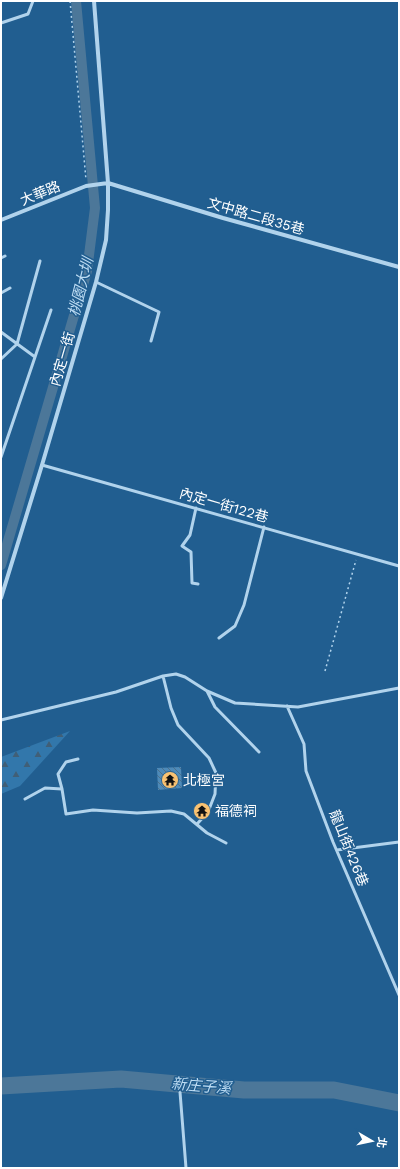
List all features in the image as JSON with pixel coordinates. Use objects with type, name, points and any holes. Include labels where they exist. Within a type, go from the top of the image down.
[{"type":"street","name":"內定一街","points":[[1,598],[96,282],[106,240],[108,183],[94,1]]},
{"type":"street","name":"大華路","points":[[1,220],[86,186],[108,183]]},
{"type":"street","name":"文中路二段35巷","points":[[108,183],[230,220],[399,267]]},
{"type":"lane","points":[[1,23],[28,14],[33,1]]},
{"type":"lane","points":[[1,258],[5,256]]},
{"type":"lane","points":[[1,360],[16,344],[40,261]]},
{"type":"lane","points":[[96,282],[159,312],[151,341]]},
{"type":"lane","points":[[1,293],[10,288]]},
{"type":"lane","points":[[1,457],[51,310]]},
{"type":"lane","points":[[1,332],[35,357]]},
{"type":"lane","name":"內定一街122巷","points":[[42,465],[399,566]]},
{"type":"lane","points":[[196,508],[190,535],[182,546],[192,552],[190,562],[192,583],[198,584]]},
{"type":"lane","points":[[219,638],[235,626],[244,605],[264,527]]},
{"type":"lane","points":[[1,720],[116,692],[163,676],[176,674],[185,677],[207,691],[235,703],[298,707],[399,688]]},
{"type":"lane","points":[[163,676],[171,708],[178,725],[209,758],[216,773],[215,794],[208,812],[197,824]]},
{"type":"lane","points":[[207,691],[215,707],[259,752]]},
{"type":"lane","name":"龍山街426巷","points":[[287,706],[304,744],[306,771],[337,850],[399,995]]},
{"type":"lane","points":[[78,759],[66,762],[58,774],[66,814],[93,810],[137,813],[171,811],[184,814],[207,833],[226,843]]},
{"type":"lane","points":[[25,799],[45,788],[62,789]]},
{"type":"lane","points":[[337,850],[399,842]]},
{"type":"lane","points":[[180,1092],[186,1168]]},
{"type":"path","points":[[70,1],[86,186]]},
{"type":"path","points":[[325,672],[358,554]]},
{"type":"green space","points":[[70,731],[20,786],[1,794],[1,757]]},
{"type":"building","name":"北極宮","points":[[181,767],[182,788],[158,790],[157,768]]},
{"type":"building","name":"福德祠","points":[[208,804],[205,810],[198,818],[194,813]]},
{"type":"waterway","name":"桃園大圳","points":[[1,565],[87,271],[95,208],[76,1]]},
{"type":"waterway","name":"新庄子溪","points":[[1,1086],[121,1079],[244,1090],[334,1090],[399,1103]]},
{"type":"place","name":"北極宮","points":[[170,780]]},
{"type":"place","name":"福德祠","points":[[202,811]]}]
